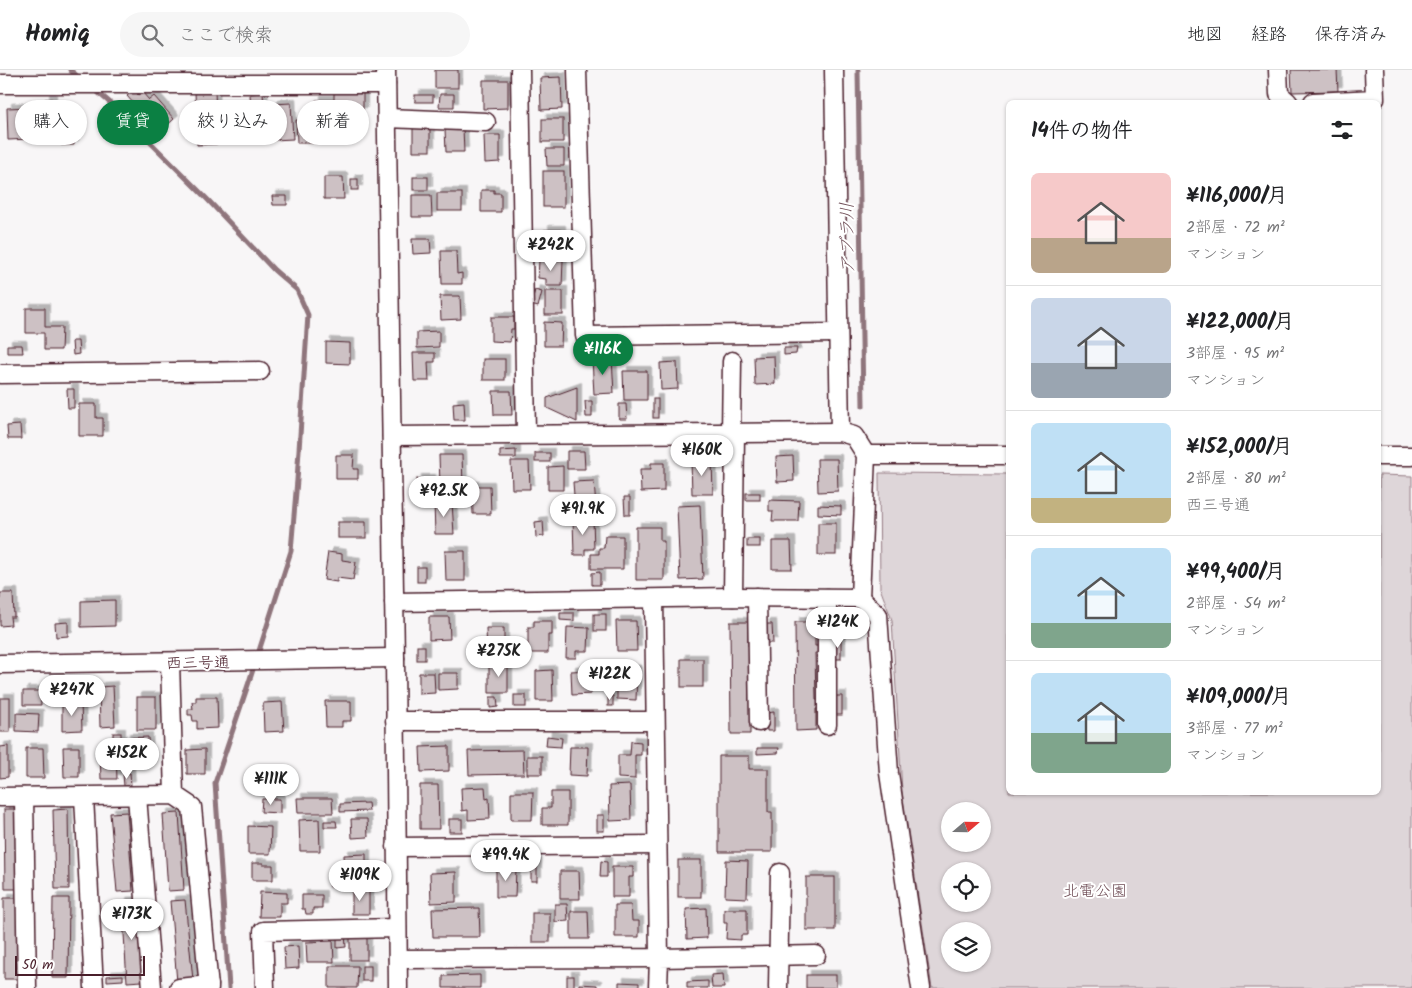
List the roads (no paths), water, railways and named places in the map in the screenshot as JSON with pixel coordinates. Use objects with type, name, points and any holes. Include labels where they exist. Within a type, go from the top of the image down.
[{"type":"street","points":[[520,70],[526,434]]},
{"type":"street","points":[[577,70],[584,336],[838,333]]},
{"type":"street","points":[[834,70],[840,432]]},
{"type":"street","points":[[1278,70],[1279,94],[1286,100]]},
{"type":"street","points":[[1354,100],[1375,99],[1374,70]]},
{"type":"street","points":[[0,84],[106,77],[386,77],[398,988]]},
{"type":"street","points":[[387,118],[486,122]]},
{"type":"street","points":[[732,361],[733,597]]},
{"type":"street","points":[[0,374],[260,371]]},
{"type":"street","points":[[392,436],[840,432],[854,436],[866,455],[860,598]]},
{"type":"street","points":[[866,455],[1006,455]]},
{"type":"street","points":[[1381,456],[1412,456]]},
{"type":"street","points":[[394,602],[733,597],[860,598],[878,615],[889,773],[921,988]]},
{"type":"street","points":[[757,597],[759,722]]},
{"type":"street","points":[[827,598],[827,725]]},
{"type":"street","points":[[654,599],[658,988]]},
{"type":"street","name":"西三号通","points":[[0,664],[395,658]]},
{"type":"street","points":[[170,662],[174,795]]},
{"type":"street","points":[[395,721],[655,721]]},
{"type":"street","points":[[0,797],[174,795],[192,807],[209,987],[179,988]]},
{"type":"street","points":[[137,796],[152,988]]},
{"type":"street","points":[[24,797],[27,988]]},
{"type":"street","points":[[84,797],[94,988]]},
{"type":"street","points":[[396,847],[657,845]]},
{"type":"street","points":[[778,988],[780,873]]},
{"type":"street","points":[[265,988],[263,931],[397,928]]},
{"type":"street","points":[[398,959],[816,955]]},
{"type":"waterway","points":[[70,70],[81,79]]},
{"type":"waterway","name":"アブラ川","points":[[858,70],[863,406]]},
{"type":"waterway","points":[[94,89],[115,107],[208,200],[274,270],[297,290],[308,315],[291,551],[215,783],[229,988]]},
{"type":"park label","name":"北電公園","points":[[1095,890]]}]
